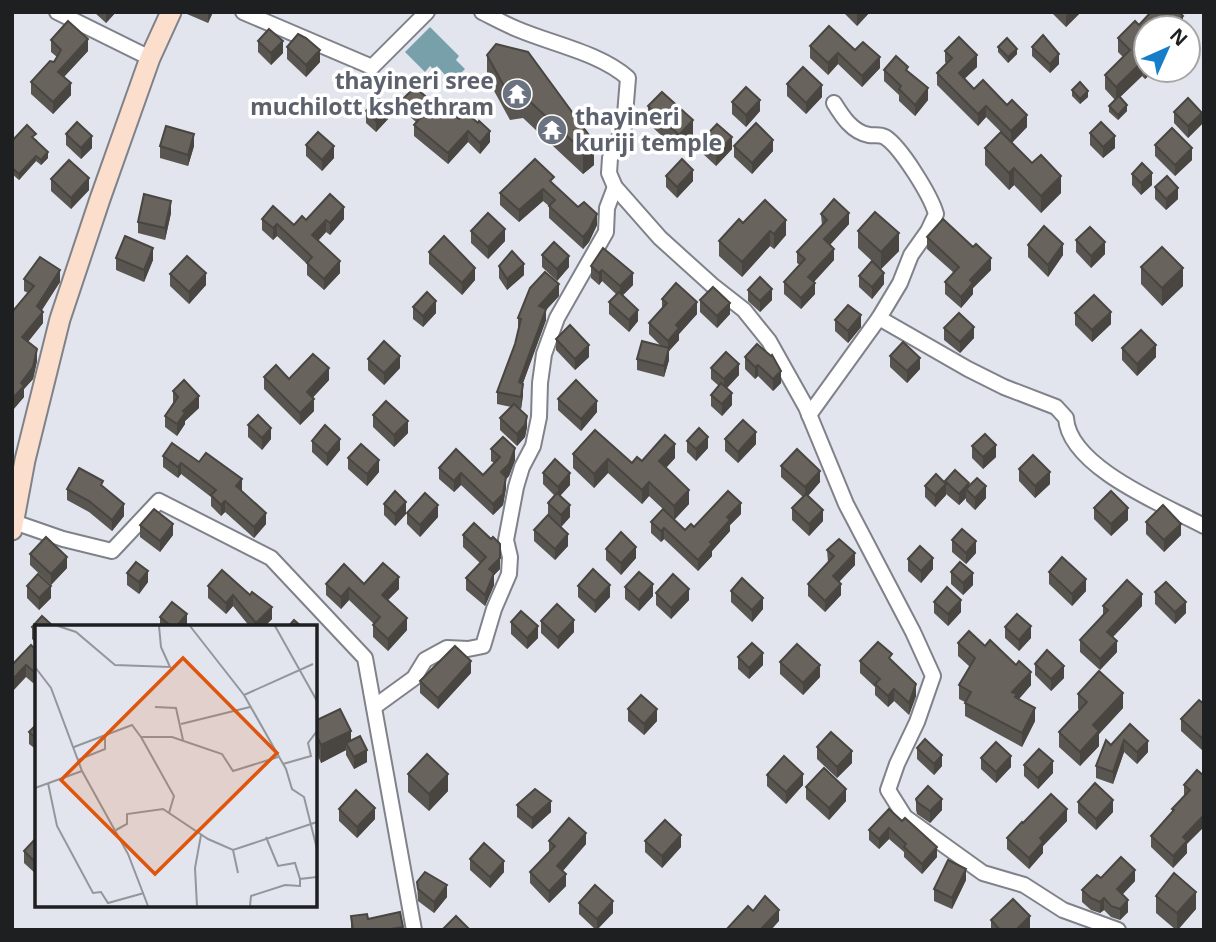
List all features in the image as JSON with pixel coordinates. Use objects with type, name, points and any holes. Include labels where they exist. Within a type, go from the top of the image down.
[{"type":"main road","points":[[13,526],[60,319],[150,58],[171,12]]},
{"type":"street","points":[[57,12],[150,58]]},
{"type":"street","points":[[243,12],[372,66],[427,12]]},
{"type":"street","points":[[482,12],[517,29],[583,53],[628,78],[624,127],[610,158],[609,173],[615,187],[660,238],[744,310],[769,341],[810,415],[846,504],[933,676],[918,722],[897,764],[888,790],[905,817],[983,873],[1024,885],[1063,910],[1118,930]]},
{"type":"street","points":[[810,415],[879,318],[900,283],[911,255],[928,232],[936,214],[933,203],[894,145],[885,137],[871,136],[859,131],[846,121],[834,103]]},
{"type":"street","points":[[374,707],[414,678],[425,660],[447,648],[468,649],[483,646],[494,609],[509,574],[510,557],[506,540],[516,487],[535,436],[544,354],[557,318],[606,232],[607,208],[615,187]]},
{"type":"street","points":[[879,318],[968,369],[1004,387],[1056,407],[1066,418],[1067,431],[1074,443],[1112,478],[1204,526]]},
{"type":"street","points":[[13,526],[111,551],[159,501],[271,558],[365,658],[414,930]]},
{"type":"water","points":[[430,27],[459,56],[456,60],[465,69],[456,78],[450,73],[446,76],[437,66],[433,69],[430,66],[425,72],[405,52]]},
{"type":"building","points":[[1179,12],[1181,14],[1149,14]]},
{"type":"building","points":[[68,21],[88,39],[58,72],[71,83],[53,102],[31,82],[50,61],[54,62],[61,50],[51,40]]},
{"type":"building","points":[[1132,24],[1132,72],[1116,87],[1105,75],[1130,50],[1118,38]]},
{"type":"building","points":[[829,26],[855,50],[863,42],[880,57],[862,76],[838,53],[828,63],[810,46]]},
{"type":"building","points":[[269,29],[283,41],[271,53],[258,41]]},
{"type":"building","points":[[298,34],[320,50],[306,65],[287,47]]},
{"type":"building","points":[[1043,35],[1059,54],[1050,64],[1032,47]]},
{"type":"building","points":[[959,37],[977,55],[959,73],[974,89],[983,80],[1007,105],[1012,100],[1027,115],[1011,131],[986,106],[978,114],[937,73],[952,58],[945,51]]},
{"type":"building","points":[[1007,38],[1017,49],[1008,57],[998,47]]},
{"type":"building","points":[[496,44],[528,52],[594,142],[583,151],[523,95],[510,97],[487,55]]},
{"type":"building","points":[[896,56],[908,67],[906,70],[928,88],[915,105],[899,89],[901,86],[884,70]]},
{"type":"building","points":[[803,67],[822,85],[806,103],[787,84]]},
{"type":"building","points":[[1080,82],[1088,91],[1080,99],[1072,90]]},
{"type":"building","points":[[415,87],[434,104],[438,99],[459,119],[465,112],[490,131],[480,143],[468,131],[448,153],[414,125],[422,116],[403,99]]},
{"type":"building","points":[[746,87],[760,100],[746,115],[732,102]]},
{"type":"building","points":[[662,92],[693,120],[679,135],[648,106]]},
{"type":"building","points":[[1119,96],[1127,105],[1118,115],[1109,106]]},
{"type":"building","points":[[378,98],[388,107],[376,121],[366,111]]},
{"type":"building","points":[[1188,98],[1202,113],[1188,126],[1174,112]]},
{"type":"building","points":[[77,122],[92,136],[81,148],[66,134]]},
{"type":"building","points":[[1101,122],[1115,136],[1103,147],[1090,133]]},
{"type":"building","points":[[756,123],[773,140],[752,163],[734,146]]},
{"type":"building","points":[[717,124],[732,137],[716,154],[701,141]]},
{"type":"building","points":[[27,125],[36,134],[32,137],[48,152],[41,160],[36,156],[19,174],[12,168],[12,141]]},
{"type":"building","points":[[166,126],[194,134],[188,155],[160,146]]},
{"type":"building","points":[[1172,128],[1192,148],[1175,165],[1155,145]]},
{"type":"building","points":[[318,132],[334,146],[322,160],[306,145]]},
{"type":"building","points":[[1001,132],[1032,163],[1041,155],[1061,176],[1041,196],[1014,168],[1009,173],[985,148]]},
{"type":"building","points":[[535,159],[554,177],[550,181],[578,207],[584,202],[597,214],[583,237],[549,206],[555,200],[543,189],[519,210],[500,193]]},
{"type":"building","points":[[682,159],[693,170],[677,187],[666,176]]},
{"type":"building","points":[[69,160],[89,178],[71,198],[51,179]]},
{"type":"building","points":[[1142,163],[1152,173],[1141,183],[1132,174]]},
{"type":"building","points":[[1167,176],[1178,188],[1166,199],[1155,187]]},
{"type":"building","points":[[144,194],[171,201],[165,228],[138,222]]},
{"type":"building","points":[[330,194],[344,207],[330,223],[326,220],[312,235],[340,261],[324,279],[307,263],[312,257],[277,224],[273,228],[262,219],[273,206],[294,225],[302,216],[306,220]]},
{"type":"building","points":[[834,199],[849,213],[824,239],[834,249],[808,277],[815,283],[801,298],[784,282],[805,259],[797,252],[827,220],[821,214]]},
{"type":"building","points":[[765,200],[786,220],[774,234],[770,231],[742,262],[719,241],[739,219],[743,223]]},
{"type":"building","points":[[875,212],[899,233],[881,252],[858,231]]},
{"type":"building","points":[[488,213],[505,229],[488,247],[471,231]]},
{"type":"building","points":[[943,219],[973,247],[976,244],[991,258],[970,280],[973,283],[961,297],[945,282],[959,267],[927,237]]},
{"type":"building","points":[[1044,226],[1063,244],[1048,265],[1028,245]]},
{"type":"building","points":[[1090,227],[1105,242],[1091,256],[1076,240]]},
{"type":"building","points":[[125,236],[153,248],[144,270],[116,258]]},
{"type":"building","points":[[444,236],[475,268],[462,283],[429,252]]},
{"type":"building","points":[[554,242],[569,256],[557,269],[542,255]]},
{"type":"building","points":[[1162,247],[1183,268],[1162,288],[1141,267]]},
{"type":"building","points":[[603,248],[633,273],[620,286],[602,270],[599,273],[591,266]]},
{"type":"building","points":[[512,251],[524,264],[507,279],[499,266]]},
{"type":"building","points":[[187,256],[206,273],[189,292],[170,274]]},
{"type":"building","points":[[40,257],[60,270],[37,306],[43,312],[22,337],[37,349],[33,367],[21,383],[24,386],[12,399],[12,312],[34,286],[24,279]]},
{"type":"building","points":[[872,261],[884,273],[872,287],[859,276]]},
{"type":"building","points":[[545,272],[559,284],[539,306],[546,309],[519,382],[523,384],[521,397],[497,392],[515,344],[521,319],[518,318],[530,288]]},
{"type":"building","points":[[760,277],[772,289],[760,301],[748,290]]},
{"type":"building","points":[[676,283],[697,302],[676,325],[679,328],[668,341],[649,323],[667,303],[662,299]]},
{"type":"building","points":[[713,287],[730,303],[717,316],[700,300]]},
{"type":"building","points":[[427,292],[436,301],[423,316],[413,307]]},
{"type":"building","points":[[619,292],[638,310],[629,320],[609,302]]},
{"type":"building","points":[[1094,295],[1111,312],[1092,330],[1075,313]]},
{"type":"building","points":[[848,305],[861,315],[848,331],[835,320]]},
{"type":"building","points":[[959,313],[974,327],[960,342],[944,328]]},
{"type":"building","points":[[570,325],[589,345],[575,359],[556,339]]},
{"type":"building","points":[[1141,330],[1156,345],[1137,364],[1122,348]]},
{"type":"building","points":[[384,341],[400,356],[384,373],[368,359]]},
{"type":"building","points":[[642,341],[669,348],[664,366],[637,359]]},
{"type":"building","points":[[903,342],[920,358],[907,371],[890,356]]},
{"type":"building","points":[[757,344],[772,355],[781,371],[773,379],[745,357]]},
{"type":"building","points":[[726,352],[739,364],[724,379],[711,368]]},
{"type":"building","points":[[313,354],[329,368],[307,392],[314,399],[300,413],[264,377],[276,365],[289,379]]},
{"type":"building","points":[[184,380],[199,396],[183,411],[185,413],[177,424],[165,416],[178,397],[173,391]]},
{"type":"building","points":[[576,380],[597,401],[581,419],[558,399]]},
{"type":"building","points":[[721,383],[732,393],[722,404],[711,395]]},
{"type":"building","points":[[386,401],[408,421],[394,435],[373,415]]},
{"type":"building","points":[[514,404],[527,416],[525,425],[517,434],[500,418]]},
{"type":"building","points":[[258,415],[271,428],[262,438],[248,425]]},
{"type":"building","points":[[743,420],[756,432],[738,452],[725,439]]},
{"type":"building","points":[[325,425],[340,439],[327,454],[312,441]]},
{"type":"building","points":[[699,428],[708,437],[696,449],[687,441]]},
{"type":"building","points":[[595,430],[632,463],[637,457],[642,461],[665,435],[675,444],[659,461],[689,490],[674,506],[649,482],[642,490],[608,459],[594,474],[573,454]]},
{"type":"building","points":[[985,434],[996,445],[983,457],[972,446]]},
{"type":"building","points":[[503,437],[515,448],[509,464],[501,472],[506,477],[503,494],[493,504],[461,473],[454,481],[439,468],[456,449],[483,475],[500,457],[491,449]]},
{"type":"building","points":[[172,443],[199,462],[206,453],[242,479],[236,486],[266,513],[254,527],[225,501],[221,505],[211,495],[216,490],[181,463],[178,467],[163,456]]},
{"type":"building","points":[[361,444],[379,460],[367,474],[348,458]]},
{"type":"building","points":[[797,449],[820,471],[805,487],[781,466]]},
{"type":"building","points":[[1033,455],[1050,472],[1035,486],[1019,469]]},
{"type":"building","points":[[555,459],[570,473],[558,487],[543,473]]},
{"type":"building","points":[[79,468],[103,481],[101,485],[124,504],[112,520],[89,501],[67,489]]},
{"type":"building","points":[[955,470],[969,483],[959,494],[945,481]]},
{"type":"building","points":[[936,474],[946,484],[935,495],[925,486]]},
{"type":"building","points":[[977,478],[986,486],[975,498],[966,489]]},
{"type":"building","points":[[395,491],[406,502],[395,514],[384,504]]},
{"type":"building","points":[[728,491],[741,503],[727,517],[730,520],[698,560],[664,528],[661,531],[651,522],[663,509],[685,530],[691,524],[694,527]]},
{"type":"building","points":[[1111,491],[1128,508],[1111,524],[1094,508]]},
{"type":"building","points":[[425,493],[438,505],[420,525],[407,513]]},
{"type":"building","points":[[557,493],[570,505],[561,515],[548,503]]},
{"type":"building","points":[[806,494],[823,510],[809,524],[792,508]]},
{"type":"building","points":[[1163,505],[1181,524],[1164,540],[1146,522]]},
{"type":"building","points":[[154,509],[173,524],[160,541],[140,525]]},
{"type":"building","points":[[548,515],[568,534],[555,549],[534,530]]},
{"type":"building","points":[[474,523],[500,544],[500,558],[489,569],[494,573],[485,595],[466,578],[486,557],[463,535]]},
{"type":"building","points":[[962,529],[976,541],[966,553],[952,540]]},
{"type":"building","points":[[621,532],[636,547],[621,563],[606,549]]},
{"type":"building","points":[[46,537],[67,557],[51,574],[30,554]]},
{"type":"building","points":[[839,539],[855,553],[833,576],[841,584],[825,601],[808,584],[834,556],[827,550]]},
{"type":"building","points":[[920,546],[933,558],[921,571],[908,559]]},
{"type":"building","points":[[1062,557],[1086,579],[1072,594],[1049,572]]},
{"type":"building","points":[[136,562],[148,571],[139,582],[127,573]]},
{"type":"building","points":[[960,562],[973,573],[963,583],[951,572]]},
{"type":"building","points":[[383,563],[399,577],[382,595],[407,618],[388,639],[373,625],[380,617],[349,588],[341,597],[326,584],[344,564],[364,584]]},
{"type":"building","points":[[593,569],[610,585],[595,601],[578,586]]},
{"type":"building","points":[[222,570],[250,595],[252,592],[272,607],[256,623],[233,595],[226,603],[208,586]]},
{"type":"building","points":[[639,572],[653,584],[639,600],[625,587]]},
{"type":"building","points":[[38,574],[51,586],[39,598],[27,586]]},
{"type":"building","points":[[673,574],[689,589],[671,608],[656,593]]},
{"type":"building","points":[[742,578],[763,598],[752,610],[731,591]]},
{"type":"building","points":[[1127,580],[1142,594],[1107,632],[1117,641],[1100,659],[1080,640],[1108,610],[1103,606]]},
{"type":"building","points":[[1166,582],[1186,602],[1175,612],[1155,592]]},
{"type":"building","points":[[947,587],[961,600],[948,614],[934,602]]},
{"type":"building","points":[[172,602],[187,614],[178,625],[170,625],[160,617]]},
{"type":"building","points":[[557,604],[574,620],[558,637],[541,621]]},
{"type":"building","points":[[521,611],[538,626],[527,638],[511,622]]},
{"type":"building","points":[[1017,614],[1031,626],[1019,640],[1005,627]]},
{"type":"building","points":[[42,616],[52,625],[35,625],[35,630],[32,627]]},
{"type":"building","points":[[969,631],[985,646],[990,640],[1016,665],[1019,661],[1031,672],[1012,692],[1017,694],[1015,697],[1035,708],[1022,733],[965,703],[971,692],[959,685],[975,658],[958,643]]},
{"type":"building","points":[[878,642],[892,654],[889,658],[916,684],[909,703],[894,689],[888,696],[875,684],[880,679],[860,661]]},
{"type":"building","points":[[752,643],[763,653],[749,668],[738,657]]},
{"type":"building","points":[[797,644],[820,665],[803,683],[780,662]]},
{"type":"building","points":[[31,645],[35,649],[33,671],[26,665],[12,680],[12,665]]},
{"type":"building","points":[[455,646],[471,661],[438,698],[420,681]]},
{"type":"building","points":[[1047,650],[1064,666],[1051,679],[1035,664]]},
{"type":"building","points":[[1099,671],[1123,693],[1093,725],[1099,731],[1080,752],[1059,732],[1087,702],[1078,694]]},
{"type":"building","points":[[641,695],[657,709],[644,724],[628,709]]},
{"type":"building","points":[[1199,700],[1204,704],[1203,739],[1181,719]]},
{"type":"building","points":[[340,709],[351,731],[321,745],[317,736],[317,720]]},
{"type":"building","points":[[1130,724],[1148,741],[1137,752],[1124,740],[1113,772],[1096,766],[1106,740],[1111,745]]},
{"type":"building","points":[[35,726],[35,737],[29,732]]},
{"type":"building","points":[[831,732],[852,751],[837,767],[817,747]]},
{"type":"building","points":[[360,736],[367,750],[354,757],[346,743]]},
{"type":"building","points":[[925,739],[942,755],[934,764],[917,748]]},
{"type":"building","points":[[996,742],[1011,756],[996,772],[981,758]]},
{"type":"building","points":[[1039,749],[1053,761],[1038,778],[1024,765]]},
{"type":"building","points":[[427,754],[448,774],[429,794],[408,774]]},
{"type":"building","points":[[784,756],[803,774],[786,792],[767,775]]},
{"type":"building","points":[[824,768],[846,789],[829,808],[806,787]]},
{"type":"building","points":[[1197,770],[1204,776],[1204,815],[1183,837],[1187,841],[1173,856],[1151,836],[1190,790],[1184,785]]},
{"type":"building","points":[[1095,783],[1113,800],[1096,819],[1078,802]]},
{"type":"building","points":[[928,786],[942,799],[930,811],[916,799]]},
{"type":"building","points":[[535,789],[551,801],[532,818],[517,805]]},
{"type":"building","points":[[356,790],[375,808],[357,827],[339,809]]},
{"type":"building","points":[[1051,794],[1067,809],[1040,838],[1043,842],[1029,858],[1007,838]]},
{"type":"building","points":[[889,809],[902,821],[905,818],[937,847],[922,864],[889,828],[879,839],[869,830]]},
{"type":"building","points":[[569,818],[586,833],[557,866],[566,874],[549,891],[530,872],[555,846],[549,841]]},
{"type":"building","points":[[665,820],[681,835],[662,856],[645,841]]},
{"type":"building","points":[[35,839],[35,862],[24,851]]},
{"type":"building","points":[[484,843],[504,861],[490,877],[470,859]]},
{"type":"building","points":[[1121,857],[1135,870],[1117,889],[1128,900],[1120,909],[1111,906],[1104,898],[1100,902],[1091,898],[1082,890],[1097,875],[1101,878]]},
{"type":"building","points":[[948,860],[966,869],[952,898],[934,889]]},
{"type":"building","points":[[425,872],[447,885],[434,902],[418,889],[417,882]]},
{"type":"building","points":[[1174,873],[1196,892],[1177,913],[1156,896]]},
{"type":"building","points":[[595,885],[613,901],[597,919],[579,903]]},
{"type":"building","points":[[765,896],[779,910],[760,930],[726,930],[748,906],[753,911]]},
{"type":"building","points":[[1013,899],[1030,916],[1016,930],[1000,930],[991,920]]},
{"type":"building","points":[[400,912],[403,927],[353,930],[351,916],[367,914],[368,919]]},
{"type":"building","points":[[456,916],[470,930],[442,930]]},
{"type":"place","name":"thayineri sree muchilott kshethram","points":[[517,94]]},
{"type":"place","name":"thayineri kuriji temple","points":[[552,130]]}]
